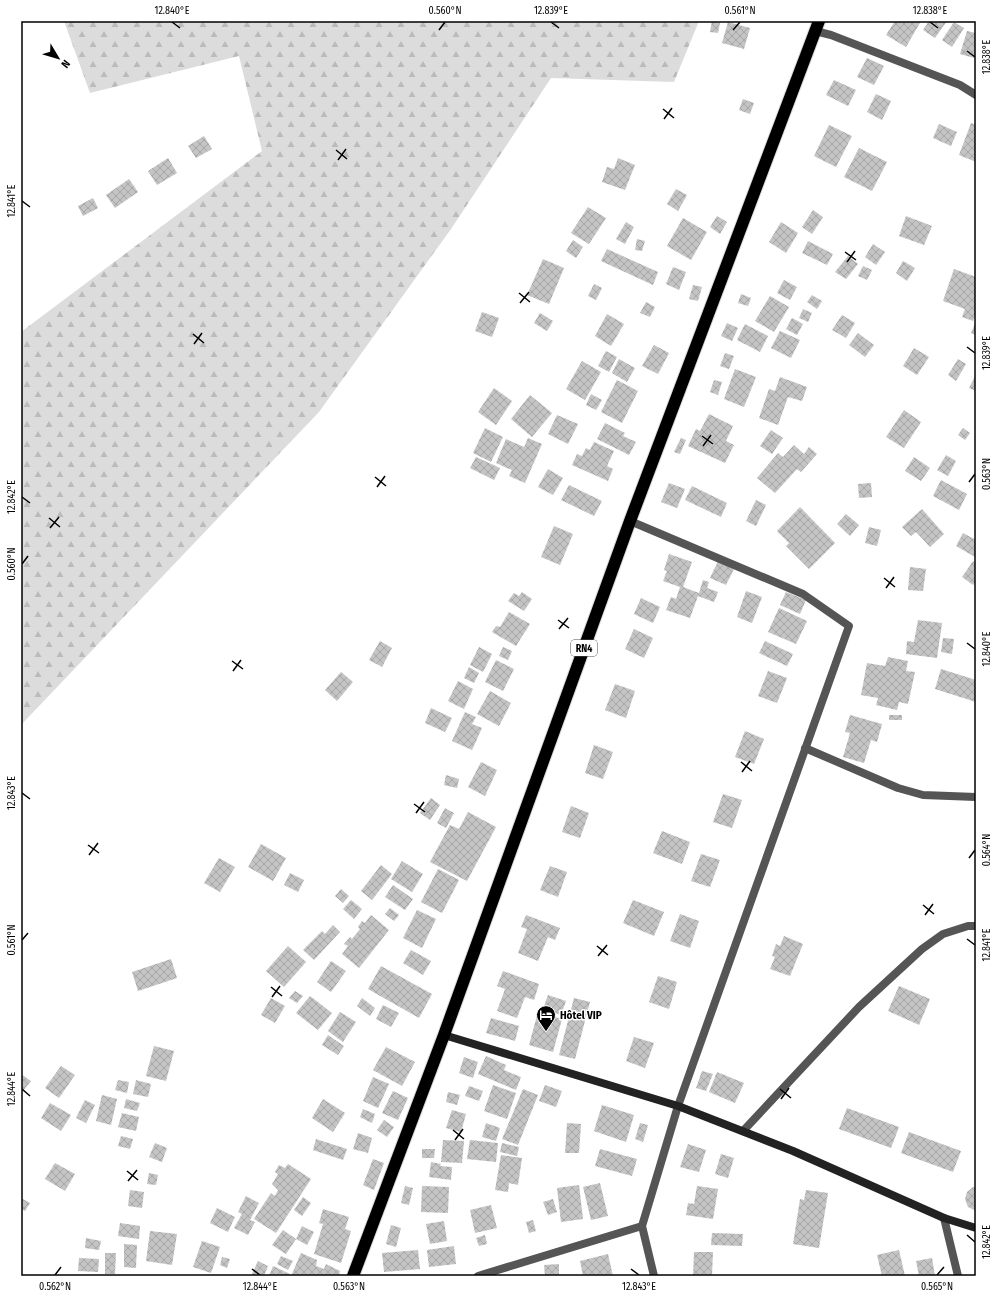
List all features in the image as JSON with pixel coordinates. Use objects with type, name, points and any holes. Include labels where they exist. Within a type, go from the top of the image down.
[{"type":"highway","name":"RN4","points":[[353,1276],[444,1035],[630,521],[817,26]]},
{"type":"street","points":[[817,26],[831,35],[960,85],[976,95]]},
{"type":"street","points":[[630,521],[803,594],[849,626],[678,1106],[642,1226],[654,1276]]},
{"type":"street","points":[[805,748],[898,788],[923,795],[976,797]]},
{"type":"street","points":[[743,1132],[859,1007],[922,949],[943,934],[968,926],[976,926]]},
{"type":"street","points":[[444,1035],[678,1106],[793,1151],[944,1218],[976,1228]]},
{"type":"street","points":[[944,1218],[958,1276]]},
{"type":"street","points":[[478,1276],[494,1273],[642,1226]]},
{"type":"green space","points":[[64,21],[699,21],[674,82],[551,78],[451,229],[319,412],[21,725],[21,332],[262,151],[239,56],[90,93]]},
{"type":"building","points":[[712,21],[720,23],[718,33],[710,32]]},
{"type":"building","points":[[895,21],[921,21],[906,47],[886,35]]},
{"type":"building","points":[[929,21],[947,21],[935,38],[923,30]]},
{"type":"building","points":[[728,22],[750,28],[744,49],[722,43]]},
{"type":"building","points":[[954,22],[964,28],[952,47],[942,40]]},
{"type":"building","points":[[967,31],[976,33],[976,52],[974,58],[960,54]]},
{"type":"building","points":[[867,58],[884,66],[874,85],[857,77]]},
{"type":"building","points":[[834,80],[856,90],[848,106],[826,95]]},
{"type":"building","points":[[876,94],[891,101],[882,120],[867,112]]},
{"type":"building","points":[[743,99],[754,103],[750,114],[739,110]]},
{"type":"building","points":[[971,123],[976,125],[976,162],[959,155]]},
{"type":"building","points":[[939,124],[957,132],[951,146],[933,138]]},
{"type":"building","points":[[829,125],[852,136],[836,167],[814,156]]},
{"type":"building","points":[[204,136],[212,149],[196,158],[188,146]]},
{"type":"building","points":[[859,148],[887,162],[872,191],[844,177]]},
{"type":"building","points":[[168,158],[177,173],[157,185],[148,171]]},
{"type":"building","points":[[618,158],[635,165],[625,190],[602,182],[607,167],[614,169]]},
{"type":"building","points":[[129,179],[138,192],[115,208],[106,195]]},
{"type":"building","points":[[676,189],[687,195],[678,211],[667,204]]},
{"type":"building","points":[[93,198],[98,208],[83,216],[78,206]]},
{"type":"building","points":[[588,207],[606,218],[589,244],[571,233]]},
{"type":"building","points":[[813,210],[823,217],[812,234],[802,227]]},
{"type":"building","points":[[717,216],[727,222],[720,234],[710,227]]},
{"type":"building","points":[[906,216],[932,226],[924,245],[899,236]]},
{"type":"building","points":[[683,218],[707,232],[691,260],[667,246]]},
{"type":"building","points":[[626,222],[634,227],[625,244],[616,239]]},
{"type":"building","points":[[781,222],[798,233],[786,253],[769,242]]},
{"type":"building","points":[[637,239],[645,241],[642,251],[635,250]]},
{"type":"building","points":[[573,240],[583,247],[576,258],[566,251]]},
{"type":"building","points":[[808,241],[833,254],[827,265],[802,253]]},
{"type":"building","points":[[873,244],[885,252],[876,265],[865,257]]},
{"type":"building","points":[[607,249],[658,272],[653,285],[601,261]]},
{"type":"building","points":[[848,256],[858,264],[846,279],[835,272]]},
{"type":"building","points":[[543,259],[564,268],[549,304],[527,295]]},
{"type":"building","points":[[903,261],[915,268],[907,281],[896,273]]},
{"type":"building","points":[[863,266],[872,270],[867,280],[858,276]]},
{"type":"building","points":[[673,267],[686,272],[679,290],[666,284]]},
{"type":"building","points":[[954,269],[976,277],[976,313],[973,321],[962,317],[965,309],[943,301]]},
{"type":"building","points":[[784,280],[797,287],[790,300],[777,293]]},
{"type":"building","points":[[594,284],[602,288],[596,300],[588,296]]},
{"type":"building","points":[[693,285],[702,287],[698,301],[689,299]]},
{"type":"building","points":[[741,294],[751,298],[748,306],[738,303]]},
{"type":"building","points":[[812,295],[822,301],[817,309],[807,302]]},
{"type":"building","points":[[770,296],[789,307],[774,332],[755,321]]},
{"type":"building","points":[[646,302],[655,307],[650,317],[640,313]]},
{"type":"building","points":[[803,309],[812,313],[808,322],[799,318]]},
{"type":"building","points":[[482,312],[499,318],[492,337],[475,331]]},
{"type":"building","points":[[540,313],[553,321],[547,331],[534,323]]},
{"type":"building","points":[[607,314],[624,324],[611,346],[595,336]]},
{"type":"building","points":[[842,315],[855,323],[846,338],[832,330]]},
{"type":"building","points":[[792,318],[803,324],[797,335],[786,329]]},
{"type":"building","points":[[976,321],[976,335],[971,333]]},
{"type":"building","points":[[727,323],[738,328],[732,341],[721,336]]},
{"type":"building","points":[[745,324],[768,336],[760,352],[737,340]]},
{"type":"building","points":[[780,331],[800,340],[791,358],[771,348]]},
{"type":"building","points":[[858,333],[874,345],[865,357],[849,345]]},
{"type":"building","points":[[654,345],[669,353],[658,374],[642,366]]},
{"type":"building","points":[[914,348],[929,357],[917,375],[903,366]]},
{"type":"building","points":[[606,351],[617,357],[609,372],[598,366]]},
{"type":"building","points":[[725,353],[734,356],[729,369],[720,366]]},
{"type":"building","points":[[619,359],[635,368],[627,382],[612,373]]},
{"type":"building","points":[[958,359],[966,364],[956,381],[948,375]]},
{"type":"building","points":[[582,361],[601,372],[585,400],[566,389]]},
{"type":"building","points":[[735,369],[756,377],[744,407],[724,399]]},
{"type":"building","points":[[976,374],[976,391],[969,388]]},
{"type":"building","points":[[780,377],[807,387],[802,401],[788,397],[778,425],[759,418],[769,389],[775,391]]},
{"type":"building","points":[[617,380],[638,391],[622,423],[601,412]]},
{"type":"building","points":[[714,380],[722,382],[718,395],[710,392]]},
{"type":"building","points":[[494,388],[512,401],[496,425],[478,412]]},
{"type":"building","points":[[591,394],[602,400],[596,410],[586,405]]},
{"type":"building","points":[[530,395],[552,413],[532,437],[511,419]]},
{"type":"building","points":[[904,410],[921,422],[904,448],[886,437]]},
{"type":"building","points":[[709,414],[733,426],[726,441],[734,445],[725,463],[688,446],[696,429],[700,431]]},
{"type":"building","points":[[557,415],[578,424],[568,444],[548,434]]},
{"type":"building","points":[[605,423],[625,433],[623,436],[636,442],[629,455],[597,439]]},
{"type":"building","points":[[485,428],[503,437],[491,462],[473,453]]},
{"type":"building","points":[[963,428],[970,433],[965,440],[958,435]]},
{"type":"building","points":[[771,430],[783,438],[772,454],[760,446]]},
{"type":"building","points":[[528,438],[542,444],[525,483],[509,476],[512,470],[496,463],[506,439],[524,447]]},
{"type":"building","points":[[681,438],[686,440],[680,454],[674,452]]},
{"type":"building","points":[[594,442],[614,451],[607,466],[613,469],[608,481],[572,465],[577,454],[582,456],[586,448],[590,450]]},
{"type":"building","points":[[794,445],[804,454],[809,447],[817,454],[801,472],[797,469],[775,493],[757,478],[778,453],[783,457]]},
{"type":"building","points":[[946,455],[956,461],[948,476],[937,470]]},
{"type":"building","points":[[476,457],[500,468],[494,480],[470,468]]},
{"type":"building","points":[[914,457],[930,468],[921,481],[905,471]]},
{"type":"building","points":[[548,469],[563,478],[553,495],[538,487]]},
{"type":"building","points":[[941,480],[967,494],[959,510],[933,496]]},
{"type":"building","points":[[669,483],[685,489],[677,508],[661,502]]},
{"type":"building","points":[[871,483],[872,497],[859,498],[858,484]]},
{"type":"building","points":[[569,485],[602,501],[594,516],[561,500]]},
{"type":"building","points":[[692,486],[727,503],[721,517],[685,500]]},
{"type":"building","points":[[756,500],[766,505],[756,526],[746,521]]},
{"type":"building","points":[[800,507],[835,543],[809,569],[786,546],[789,543],[777,531]]},
{"type":"building","points":[[922,509],[944,534],[930,547],[916,532],[911,536],[902,527]]},
{"type":"building","points":[[846,514],[859,525],[850,536],[837,524]]},
{"type":"building","points":[[554,526],[573,534],[560,565],[541,557]]},
{"type":"building","points":[[869,527],[881,530],[877,546],[865,543]]},
{"type":"building","points":[[963,533],[976,540],[975,557],[956,546]]},
{"type":"building","points":[[669,554],[692,562],[683,587],[699,593],[703,580],[709,582],[707,588],[718,592],[714,602],[698,596],[690,618],[666,610],[671,597],[676,599],[680,587],[663,581],[667,571],[664,570]]},
{"type":"building","points":[[718,561],[734,569],[726,585],[710,578]]},
{"type":"building","points":[[973,561],[976,563],[976,581],[973,585],[962,577]]},
{"type":"building","points":[[910,567],[926,569],[923,591],[908,590]]},
{"type":"building","points":[[746,591],[762,597],[752,623],[737,617]]},
{"type":"building","points":[[522,592],[532,599],[524,611],[508,601],[514,593],[519,596]]},
{"type":"building","points":[[786,592],[806,600],[800,614],[780,605]]},
{"type":"building","points":[[641,598],[660,607],[653,623],[634,614]]},
{"type":"building","points":[[779,608],[807,621],[796,644],[768,632]]},
{"type":"building","points":[[509,612],[530,624],[516,646],[492,632],[496,626],[500,627]]},
{"type":"building","points":[[918,620],[942,623],[937,658],[906,654],[907,641],[914,642]]},
{"type":"building","points":[[634,629],[653,638],[644,658],[625,649]]},
{"type":"building","points":[[943,638],[954,639],[952,654],[941,652]]},
{"type":"building","points":[[380,641],[392,648],[382,667],[369,660]]},
{"type":"building","points":[[765,641],[793,654],[787,666],[759,653]]},
{"type":"building","points":[[479,647],[492,654],[483,672],[470,665]]},
{"type":"building","points":[[503,647],[512,651],[508,660],[499,656]]},
{"type":"building","points":[[888,657],[908,661],[906,671],[915,672],[908,704],[899,702],[897,710],[876,705],[878,698],[861,695],[867,663],[885,666]]},
{"type":"building","points":[[496,660],[514,669],[503,691],[485,682]]},
{"type":"building","points":[[469,667],[479,673],[474,683],[464,678]]},
{"type":"building","points":[[941,669],[976,680],[976,702],[935,689]]},
{"type":"building","points":[[768,671],[787,678],[777,703],[758,696]]},
{"type":"building","points":[[341,672],[353,682],[337,701],[325,690]]},
{"type":"building","points":[[458,681],[473,689],[464,709],[448,701]]},
{"type":"building","points":[[615,684],[635,691],[626,718],[605,710]]},
{"type":"building","points":[[490,691],[511,703],[499,726],[477,714]]},
{"type":"building","points":[[431,708],[452,718],[445,732],[425,723]]},
{"type":"building","points":[[465,712],[476,717],[472,724],[482,728],[472,750],[452,741]]},
{"type":"building","points":[[850,715],[882,724],[877,742],[871,740],[864,763],[843,757],[850,733],[845,732]]},
{"type":"building","points":[[889,715],[902,715],[902,720],[889,720]]},
{"type":"building","points":[[745,731],[764,739],[754,764],[735,757]]},
{"type":"building","points":[[594,745],[613,752],[603,779],[585,773]]},
{"type":"building","points":[[481,762],[497,770],[485,796],[468,787]]},
{"type":"building","points":[[446,775],[459,779],[457,788],[444,785]]},
{"type":"building","points":[[723,794],[742,800],[732,828],[713,822]]},
{"type":"building","points":[[431,798],[440,805],[430,820],[420,813]]},
{"type":"building","points":[[571,806],[589,813],[580,838],[562,832]]},
{"type":"building","points":[[445,808],[454,813],[446,828],[437,823]]},
{"type":"building","points":[[468,812],[496,827],[467,881],[430,862],[450,825],[459,829]]},
{"type":"building","points":[[662,831],[690,842],[682,864],[653,853]]},
{"type":"building","points":[[261,844],[286,858],[273,881],[248,867]]},
{"type":"building","points":[[701,854],[720,860],[710,887],[691,881]]},
{"type":"building","points":[[219,858],[235,867],[220,892],[204,883]]},
{"type":"building","points":[[402,861],[423,874],[412,892],[391,879]]},
{"type":"building","points":[[381,865],[392,874],[372,900],[361,891]]},
{"type":"building","points":[[550,866],[567,872],[558,897],[540,890]]},
{"type":"building","points":[[438,869],[459,880],[442,913],[421,902]]},
{"type":"building","points":[[290,873],[304,880],[298,892],[284,885]]},
{"type":"building","points":[[393,885],[413,899],[405,910],[385,897]]},
{"type":"building","points":[[341,889],[349,896],[343,903],[335,896]]},
{"type":"building","points":[[351,900],[362,909],[354,919],[343,909]]},
{"type":"building","points":[[633,900],[664,912],[654,936],[623,923]]},
{"type":"building","points":[[390,908],[399,915],[394,921],[385,914]]},
{"type":"building","points":[[417,910],[436,919],[422,948],[403,938]]},
{"type":"building","points":[[680,914],[699,921],[690,948],[670,941]]},
{"type":"building","points":[[371,915],[389,930],[359,968],[342,954],[348,946],[344,944],[350,937],[352,939],[360,929],[358,927],[362,921],[365,923]]},
{"type":"building","points":[[526,915],[560,928],[555,940],[548,937],[538,961],[518,953],[527,929],[521,927]]},
{"type":"building","points":[[333,925],[340,932],[314,960],[303,950],[322,931],[325,934]]},
{"type":"building","points":[[784,936],[803,944],[790,976],[770,969],[775,957],[772,956],[776,944],[780,946]]},
{"type":"building","points":[[288,946],[306,962],[284,987],[266,971]]},
{"type":"building","points":[[411,950],[431,961],[423,975],[403,963]]},
{"type":"building","points":[[171,959],[177,978],[138,991],[132,972]]},
{"type":"building","points":[[331,961],[346,971],[331,992],[317,982]]},
{"type":"building","points":[[381,966],[432,994],[419,1018],[368,989]]},
{"type":"building","points":[[503,971],[539,984],[534,1000],[525,997],[517,1018],[497,1011],[505,989],[497,986]]},
{"type":"building","points":[[658,976],[677,982],[669,1009],[649,1002]]},
{"type":"building","points":[[899,986],[930,999],[919,1025],[888,1011]]},
{"type":"building","points":[[295,991],[303,996],[297,1003],[289,998]]},
{"type":"building","points":[[548,995],[566,1001],[561,1015],[543,1009]]},
{"type":"building","points":[[310,996],[332,1013],[318,1030],[296,1013]]},
{"type":"building","points":[[271,998],[285,1006],[275,1023],[261,1015]]},
{"type":"building","points":[[362,998],[375,1008],[370,1016],[357,1006]]},
{"type":"building","points":[[574,998],[590,1002],[575,1059],[559,1055]]},
{"type":"building","points":[[383,1005],[399,1013],[391,1027],[376,1019]]},
{"type":"building","points":[[340,1012],[356,1022],[343,1042],[328,1031]]},
{"type":"building","name":"Hôtel VIP","points":[[538,1012],[562,1019],[553,1052],[529,1045]]},
{"type":"building","points":[[491,1018],[519,1026],[515,1041],[486,1033]]},
{"type":"building","points":[[328,1035],[344,1046],[338,1055],[322,1045]]},
{"type":"building","points":[[634,1037],[654,1043],[645,1068],[626,1061]]},
{"type":"building","points":[[154,1046],[174,1051],[166,1081],[146,1076]]},
{"type":"building","points":[[386,1047],[415,1062],[402,1086],[373,1070]]},
{"type":"building","points":[[486,1056],[506,1065],[504,1070],[521,1077],[516,1090],[478,1074]]},
{"type":"building","points":[[464,1057],[478,1062],[473,1078],[459,1073]]},
{"type":"building","points":[[61,1066],[75,1075],[59,1098],[45,1088]]},
{"type":"building","points":[[702,1071],[713,1074],[706,1091],[696,1088]]},
{"type":"building","points":[[717,1072],[744,1083],[735,1103],[709,1092]]},
{"type":"building","points":[[21,1074],[31,1081],[23,1091],[21,1090]]},
{"type":"building","points":[[373,1077],[389,1084],[378,1108],[363,1101]]},
{"type":"building","points":[[118,1080],[129,1082],[127,1093],[115,1090]]},
{"type":"building","points":[[136,1080],[151,1084],[148,1097],[133,1094]]},
{"type":"building","points":[[493,1085],[516,1093],[507,1119],[484,1111]]},
{"type":"building","points":[[545,1085],[562,1091],[556,1107],[539,1101]]},
{"type":"building","points":[[469,1086],[483,1091],[479,1101],[465,1096]]},
{"type":"building","points":[[523,1089],[538,1095],[518,1145],[502,1139]]},
{"type":"building","points":[[393,1091],[408,1098],[398,1120],[382,1113]]},
{"type":"building","points":[[448,1092],[460,1095],[457,1105],[446,1102]]},
{"type":"building","points":[[102,1095],[117,1099],[111,1125],[96,1121]]},
{"type":"building","points":[[126,1099],[140,1103],[137,1111],[124,1108]]},
{"type":"building","points":[[323,1099],[345,1113],[333,1132],[312,1118]]},
{"type":"building","points":[[85,1100],[95,1105],[86,1123],[76,1118]]},
{"type":"building","points":[[50,1103],[71,1115],[61,1131],[41,1118]]},
{"type":"building","points":[[602,1105],[634,1115],[626,1142],[594,1131]]},
{"type":"building","points":[[847,1108],[899,1127],[891,1148],[839,1129]]},
{"type":"building","points":[[363,1109],[375,1114],[372,1123],[360,1117]]},
{"type":"building","points":[[452,1110],[466,1114],[461,1132],[446,1128]]},
{"type":"building","points":[[122,1113],[139,1117],[136,1131],[118,1127]]},
{"type":"building","points":[[384,1120],[394,1127],[387,1137],[377,1130]]},
{"type":"building","points":[[486,1123],[500,1128],[496,1141],[482,1137]]},
{"type":"building","points":[[567,1123],[581,1124],[579,1153],[565,1153]]},
{"type":"building","points":[[640,1123],[648,1125],[643,1142],[635,1139]]},
{"type":"building","points":[[909,1132],[961,1151],[953,1172],[901,1153]]},
{"type":"building","points":[[358,1133],[372,1138],[368,1153],[353,1149]]},
{"type":"building","points":[[121,1136],[133,1139],[130,1149],[118,1146]]},
{"type":"building","points":[[316,1139],[347,1149],[343,1160],[313,1150]]},
{"type":"building","points":[[443,1140],[464,1141],[462,1163],[441,1162]]},
{"type":"building","points":[[470,1140],[498,1143],[496,1162],[467,1159]]},
{"type":"building","points":[[155,1143],[167,1148],[162,1162],[149,1157]]},
{"type":"building","points":[[502,1143],[519,1147],[517,1156],[500,1152]]},
{"type":"building","points":[[688,1144],[706,1150],[699,1172],[680,1167]]},
{"type":"building","points":[[422,1149],[435,1149],[434,1158],[422,1158]]},
{"type":"building","points":[[600,1149],[637,1159],[632,1176],[595,1166]]},
{"type":"building","points":[[721,1154],[734,1158],[728,1178],[715,1174]]},
{"type":"building","points":[[501,1155],[522,1158],[518,1185],[509,1183],[508,1192],[495,1190]]},
{"type":"building","points":[[373,1159],[384,1163],[374,1190],[363,1185]]},
{"type":"building","points":[[431,1162],[441,1164],[440,1166],[452,1167],[451,1180],[429,1177]]},
{"type":"building","points":[[55,1163],[75,1174],[65,1191],[45,1179]]},
{"type":"building","points":[[288,1164],[311,1179],[276,1233],[254,1219],[271,1193],[275,1196],[278,1190],[272,1184],[278,1174],[275,1172],[279,1165],[285,1168]]},
{"type":"building","points":[[149,1173],[158,1175],[156,1185],[147,1184]]},
{"type":"building","points":[[600,1183],[608,1216],[591,1220],[583,1187]]},
{"type":"building","points":[[579,1185],[583,1219],[561,1222],[557,1188]]},
{"type":"building","points":[[405,1186],[413,1188],[409,1205],[401,1203]]},
{"type":"building","points":[[422,1186],[449,1187],[448,1213],[421,1212]]},
{"type":"building","points":[[697,1186],[718,1189],[713,1219],[686,1215],[688,1203],[694,1204]]},
{"type":"building","points":[[973,1187],[976,1187],[976,1211],[968,1207],[965,1199],[967,1192]]},
{"type":"building","points":[[130,1190],[144,1192],[142,1208],[128,1206]]},
{"type":"building","points":[[806,1190],[828,1193],[819,1248],[793,1244],[800,1199],[804,1200]]},
{"type":"building","points":[[246,1196],[259,1203],[250,1220],[255,1222],[248,1235],[234,1228],[242,1214],[238,1212]]},
{"type":"building","points":[[303,1197],[311,1203],[302,1216],[294,1210]]},
{"type":"building","points":[[21,1198],[30,1203],[25,1211],[21,1209]]},
{"type":"building","points":[[553,1199],[557,1212],[548,1215],[543,1202]]},
{"type":"building","points":[[491,1205],[497,1228],[475,1233],[470,1210]]},
{"type":"building","points":[[217,1208],[235,1217],[228,1232],[210,1223]]},
{"type":"building","points":[[323,1209],[349,1217],[345,1229],[351,1231],[341,1263],[314,1254],[323,1224],[319,1223]]},
{"type":"building","points":[[533,1220],[536,1231],[529,1233],[526,1222]]},
{"type":"building","points":[[444,1221],[447,1241],[430,1244],[426,1224]]},
{"type":"building","points":[[120,1223],[140,1226],[139,1239],[118,1236]]},
{"type":"building","points":[[391,1225],[401,1228],[396,1247],[386,1244]]},
{"type":"building","points":[[302,1226],[314,1232],[307,1245],[296,1239]]},
{"type":"building","points":[[283,1230],[296,1239],[286,1254],[272,1245]]},
{"type":"building","points":[[150,1231],[177,1234],[172,1265],[146,1261]]},
{"type":"building","points":[[712,1233],[743,1234],[742,1246],[711,1245]]},
{"type":"building","points":[[485,1235],[487,1244],[479,1246],[476,1238]]},
{"type":"building","points":[[86,1238],[101,1241],[99,1250],[85,1248]]},
{"type":"building","points":[[202,1241],[220,1247],[211,1273],[193,1267]]},
{"type":"building","points":[[124,1244],[137,1245],[136,1268],[124,1267]]},
{"type":"building","points":[[454,1246],[456,1264],[429,1267],[427,1250]]},
{"type":"building","points":[[418,1250],[420,1269],[384,1272],[382,1253]]},
{"type":"building","points":[[899,1250],[905,1276],[882,1276],[877,1255]]},
{"type":"building","points":[[694,1252],[713,1252],[712,1276],[693,1276]]},
{"type":"building","points":[[105,1253],[116,1253],[115,1274],[105,1274]]},
{"type":"building","points":[[301,1253],[317,1260],[316,1266],[324,1269],[326,1264],[340,1271],[339,1276],[291,1276]]},
{"type":"building","points":[[608,1254],[613,1276],[583,1276],[580,1261]]},
{"type":"building","points":[[281,1256],[293,1261],[288,1270],[277,1264]]},
{"type":"building","points":[[222,1257],[230,1259],[227,1268],[220,1265]]},
{"type":"building","points":[[79,1258],[99,1259],[98,1272],[78,1271]]},
{"type":"building","points":[[932,1258],[935,1276],[919,1276],[916,1261]]},
{"type":"building","points":[[258,1261],[268,1266],[264,1276],[251,1276]]},
{"type":"building","points":[[559,1264],[559,1276],[545,1276],[544,1265]]},
{"type":"building","points":[[273,1266],[290,1274],[289,1276],[269,1276]]},
{"type":"place","name":"Hôtel VIP","points":[[546,1032]]}]
